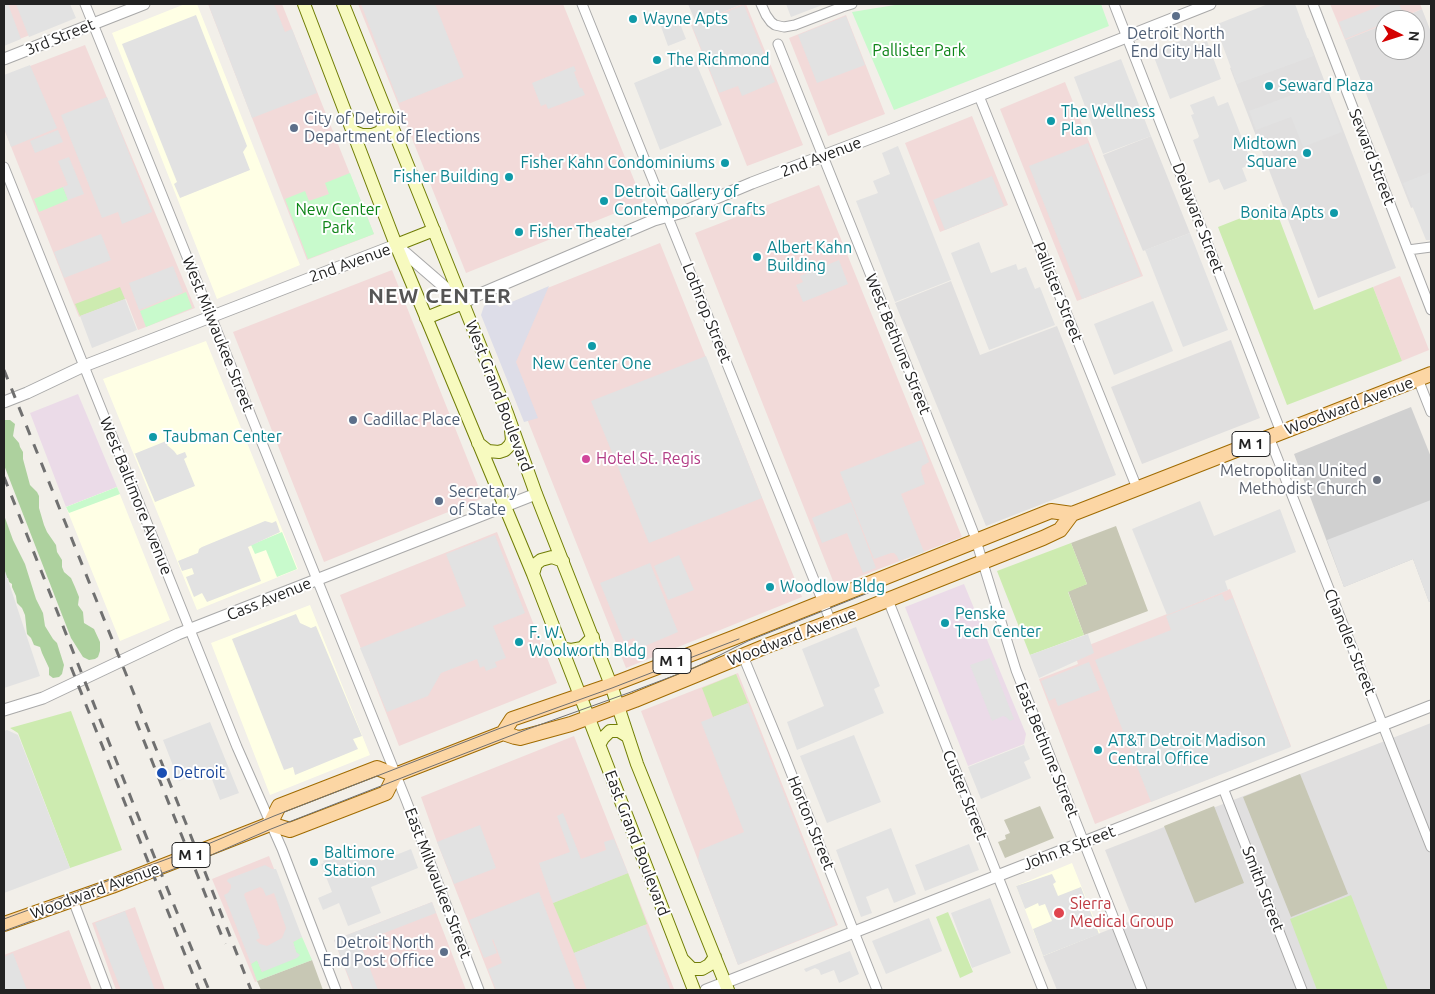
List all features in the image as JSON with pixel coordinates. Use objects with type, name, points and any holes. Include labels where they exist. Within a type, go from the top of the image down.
[{"type":"main road","points":[[304,4],[396,245],[533,574],[580,695]]},
{"type":"main road","points":[[310,20],[311,11],[316,4]]},
{"type":"main road","name":"West Grand Boulevard","points":[[342,5],[507,413],[536,494],[593,637],[618,706]]},
{"type":"main road","points":[[352,131],[372,136],[380,132],[388,116]]},
{"type":"main road","points":[[396,245],[434,230]]},
{"type":"main road","points":[[426,318],[463,303]]},
{"type":"main road","name":"Woodward Avenue","points":[[503,733],[520,738],[618,706],[982,563],[1060,530],[1072,514],[1425,376]]},
{"type":"main road","points":[[478,443],[488,451],[505,450],[512,440],[511,428]]},
{"type":"main road","name":"Woodward Avenue","points":[[396,775],[503,733],[512,719],[611,685],[976,542],[1051,510],[1072,514]]},
{"type":"main road","points":[[533,574],[536,564],[541,560],[552,557],[563,561]]},
{"type":"main road","points":[[562,648],[571,650],[582,648],[593,637]]},
{"type":"main road","name":"East Grand Boulevard","points":[[580,695],[694,990]]},
{"type":"main road","name":"East Grand Boulevard","points":[[618,706],[648,791],[727,986]]},
{"type":"main road","points":[[599,745],[610,731],[619,731],[627,736]]},
{"type":"main road","points":[[377,768],[396,775],[386,793],[350,807],[290,830],[270,824],[279,806],[377,768]]},
{"type":"main road","name":"Woodward Avenue","points":[[4,924],[73,900],[270,824]]},
{"type":"main road","points":[[682,959],[692,969],[702,969],[709,966],[715,957]]},
{"type":"street","name":"West Milwaukee Street","points":[[85,4],[396,775]]},
{"type":"street","name":"3rd Street","points":[[4,59],[144,4]]},
{"type":"street","name":"Lothrop Street","points":[[582,4],[831,622]]},
{"type":"street","points":[[761,4],[767,18],[780,27],[790,27],[852,4]]},
{"type":"street","name":"Delaware Street","points":[[1114,4],[1275,435]]},
{"type":"street","name":"2nd Avenue","points":[[4,402],[84,366],[396,245],[463,303],[654,220],[684,212],[1210,4]]},
{"type":"street","name":"Seward Street","points":[[1313,4],[1431,310]]},
{"type":"street","name":"West Bethune Street","points":[[778,44],[938,443],[976,542],[982,563]]},
{"type":"street","name":"Pallister Street","points":[[979,96],[1137,488]]},
{"type":"street","name":"West Baltimore Avenue","points":[[4,167],[237,747],[291,869],[310,925],[336,990]]},
{"type":"street","points":[[1408,250],[1431,247]]},
{"type":"street","points":[[1425,376],[1431,412]]},
{"type":"street","name":"Chandler Street","points":[[1275,435],[1383,725],[1431,846]]},
{"type":"street","name":"Cass Avenue","points":[[4,710],[43,698],[190,630],[536,494]]},
{"type":"street","name":"East Bethune Street","points":[[982,563],[1016,670],[1142,990]]},
{"type":"street","name":"Custer Street","points":[[888,600],[1043,990]]},
{"type":"street","name":"Horton Street","points":[[743,656],[877,990]]},
{"type":"street","name":"John R Street","points":[[706,990],[727,986],[854,932],[1431,706]]},
{"type":"street","name":"East Milwaukee Street","points":[[396,775],[479,990]]},
{"type":"street","name":"Smith Street","points":[[1223,788],[1302,990]]},
{"type":"street","points":[[73,900],[107,990]]},
{"type":"shaded area","points":[[4,4],[68,4],[74,18],[4,45]]},
{"type":"shaded area","points":[[4,4],[8,4],[21,39],[4,46]]},
{"type":"shaded area","points":[[16,4],[70,4],[76,18],[29,37]]},
{"type":"shaded area","points":[[185,4],[197,4],[300,265],[217,299],[112,33]]},
{"type":"shaded area","points":[[208,4],[282,4],[374,234],[307,260]]},
{"type":"shaded area","points":[[216,4],[274,4],[285,32],[292,29],[317,93],[252,118],[209,6]]},
{"type":"shaded area","points":[[358,4],[563,4],[643,202],[466,273]]},
{"type":"shaded area","points":[[361,4],[435,4],[464,77],[399,103]]},
{"type":"shaded area","points":[[688,4],[743,4],[696,23]]},
{"type":"shaded area","points":[[746,4],[803,145],[747,166],[691,25]]},
{"type":"shaded area","points":[[786,4],[825,4],[791,17]]},
{"type":"shaded area","points":[[1268,4],[1295,4],[1314,56],[1237,84],[1215,25]]},
{"type":"shaded area","points":[[1330,4],[1420,4],[1422,9],[1420,10],[1375,10],[1375,28],[1345,40]]},
{"type":"shaded area","points":[[1379,4],[1399,4],[1402,10],[1375,10],[1375,27],[1345,39],[1339,22],[1380,6]]},
{"type":"shaded area","points":[[744,5],[775,82],[742,96],[738,86],[719,93],[692,26]]},
{"type":"shaded area","points":[[676,14],[686,39],[668,46],[659,21]]},
{"type":"shaded area","points":[[196,15],[247,146],[243,152],[250,170],[180,198],[174,184],[177,182],[122,44]]},
{"type":"shaded area","points":[[846,15],[885,114],[828,136],[789,38]]},
{"type":"shaded area","points":[[846,16],[865,65],[817,83],[798,35]]},
{"type":"shaded area","points":[[1425,17],[1431,32],[1431,200],[1411,208],[1345,40],[1375,28],[1375,60],[1425,60]]},
{"type":"shaded area","points":[[1193,36],[1196,45],[1207,41],[1221,79],[1170,99],[1152,52]]},
{"type":"shaded area","points":[[1308,38],[1396,268],[1318,298],[1230,68]]},
{"type":"shaded area","points":[[85,45],[195,308],[138,330],[126,299],[79,317],[4,129],[4,76]]},
{"type":"shaded area","points":[[694,58],[722,125],[660,150],[634,83]]},
{"type":"shaded area","name":"The Wellness Plan","points":[[1121,59],[1151,136],[1103,154],[1074,77]]},
{"type":"shaded area","points":[[30,65],[57,128],[11,147],[4,128],[4,75]]},
{"type":"shaded area","points":[[574,66],[576,71],[574,72],[580,88],[582,88],[585,95],[548,109],[546,104],[541,106],[532,83]]},
{"type":"shaded area","name":"The Wellness Plan","points":[[1065,82],[1143,276],[1077,301],[1000,109]]},
{"type":"shaded area","points":[[1324,83],[1342,132],[1303,147],[1291,117],[1256,130],[1249,111]]},
{"type":"shaded area","points":[[1214,96],[1218,106],[1228,102],[1252,164],[1242,168],[1247,181],[1224,190],[1219,179],[1209,183],[1193,140],[1199,136],[1191,115],[1194,114],[1190,105]]},
{"type":"shaded area","points":[[107,97],[152,212],[122,224],[118,212],[102,218],[61,115]]},
{"type":"shaded area","points":[[972,116],[1008,205],[940,232],[905,143]]},
{"type":"shaded area","points":[[58,130],[63,142],[35,153],[30,141]]},
{"type":"shaded area","points":[[1151,136],[1190,233],[1143,251],[1103,155]]},
{"type":"shaded area","name":"The Wellness Plan","points":[[1088,143],[1141,276],[1082,299],[1029,166]]},
{"type":"shaded area","points":[[898,146],[951,280],[895,302],[856,201],[878,193],[873,181],[890,174],[882,153]]},
{"type":"shaded area","points":[[69,157],[84,194],[68,200],[63,187],[68,185],[58,161]]},
{"type":"shaded area","points":[[1431,172],[1431,240],[1426,240],[1403,183]]},
{"type":"shaded area","points":[[992,176],[1004,206],[945,230],[933,200]]},
{"type":"shaded area","points":[[819,185],[962,537],[835,586],[695,233]]},
{"type":"shaded area","points":[[1190,233],[1228,330],[1183,347],[1145,250]]},
{"type":"shaded area","points":[[101,234],[111,260],[64,278],[54,252]]},
{"type":"shaded area","points":[[979,242],[991,273],[1016,264],[1018,270],[1026,267],[1035,289],[1040,287],[1055,325],[989,350],[951,253]]},
{"type":"shaded area","points":[[660,243],[802,597],[626,668],[485,313]]},
{"type":"shaded area","points":[[839,260],[848,284],[803,302],[796,285],[803,282],[800,276]]},
{"type":"shaded area","points":[[173,266],[183,292],[139,310],[129,283]]},
{"type":"shaded area","name":"Cadillac Place","points":[[392,270],[483,498],[324,562],[233,332]]},
{"type":"shaded area","points":[[1400,276],[1429,350],[1402,361],[1373,287]]},
{"type":"shaded area","points":[[951,281],[980,355],[1057,326],[1116,475],[986,526],[895,303]]},
{"type":"shaded area","points":[[549,286],[516,362],[538,418],[524,422],[481,315],[484,306],[488,304],[495,304],[500,307]]},
{"type":"shaded area","points":[[125,299],[137,330],[92,348],[80,316]]},
{"type":"shaded area","points":[[1153,301],[1173,351],[1114,375],[1094,324]]},
{"type":"shaded area","points":[[1231,340],[1260,418],[1142,464],[1111,387]]},
{"type":"shaded area","points":[[206,341],[298,569],[197,610],[103,379]]},
{"type":"shaded area","points":[[706,356],[762,498],[649,543],[591,401]]},
{"type":"shaded area","points":[[78,394],[117,487],[66,507],[30,413]]},
{"type":"shaded area","points":[[1411,407],[1431,457],[1431,601],[1429,602],[1413,559],[1344,587],[1294,454]]},
{"type":"shaded area","points":[[171,439],[167,445],[177,455],[185,452],[187,457],[184,459],[195,486],[155,502],[134,454]]},
{"type":"shaded area","points":[[921,440],[929,462],[922,466],[921,471],[925,484],[901,494],[924,552],[899,561],[894,553],[874,559],[840,472]]},
{"type":"shaded area","points":[[117,487],[170,620],[120,641],[66,507]]},
{"type":"shaded area","points":[[1431,500],[1431,601],[1429,602],[1413,559],[1344,587],[1327,540]]},
{"type":"shaded area","points":[[1200,501],[1214,536],[1280,509],[1296,552],[1225,581],[1228,590],[1167,615],[1132,529]]},
{"type":"shaded area","points":[[851,502],[876,568],[863,573],[847,533],[822,543],[812,518]]},
{"type":"shaded area","points":[[265,521],[272,523],[276,521],[280,532],[248,547],[261,581],[207,602],[202,593],[194,597],[186,577],[194,574],[192,568],[182,571],[178,561],[198,553],[202,547]]},
{"type":"shaded area","points":[[1116,526],[1148,611],[1084,635],[1068,591],[1087,584],[1071,543]]},
{"type":"shaded area","points":[[497,532],[557,683],[399,746],[340,595]]},
{"type":"shaded area","points":[[495,535],[525,613],[493,626],[506,658],[495,662],[497,667],[486,671],[484,666],[480,668],[477,659],[441,673],[428,696],[387,712],[360,648],[466,606],[446,554]]},
{"type":"shaded area","points":[[679,555],[694,590],[668,600],[654,566]]},
{"type":"shaded area","points":[[650,563],[678,632],[638,649],[634,638],[624,642],[600,583]]},
{"type":"shaded area","points":[[4,568],[40,676],[4,688]]},
{"type":"shaded area","points":[[964,584],[1026,734],[1024,744],[968,766],[905,607]]},
{"type":"shaded area","points":[[1230,589],[1291,746],[1095,824],[1039,679],[1078,664],[1074,651]]},
{"type":"shaded area","points":[[1222,594],[1225,601],[1233,598],[1291,747],[1151,802],[1095,660],[1171,630],[1166,616]]},
{"type":"shaded area","points":[[310,605],[370,755],[270,795],[211,643]]},
{"type":"shaded area","points":[[296,614],[300,623],[311,628],[316,626],[362,736],[353,739],[358,749],[295,775],[293,767],[284,770],[232,639]]},
{"type":"shaded area","points":[[856,627],[880,686],[874,689],[884,713],[797,750],[787,722],[824,706],[802,649]]},
{"type":"shaded area","points":[[1088,634],[1094,653],[1039,678],[1030,655]]},
{"type":"shaded area","points":[[990,658],[1014,719],[1010,721],[1003,716],[992,721],[970,665]]},
{"type":"shaded area","points":[[1089,662],[1100,690],[1058,706],[1055,698],[1049,701],[1041,681]]},
{"type":"shaded area","points":[[738,673],[838,925],[738,965],[641,711]]},
{"type":"shaded area","points":[[748,703],[836,925],[738,965],[698,860],[700,850],[744,832],[701,722]]},
{"type":"shaded area","points":[[210,722],[239,793],[220,800],[208,769],[179,781],[163,740]]},
{"type":"shaded area","points":[[1431,723],[1431,990],[1057,990],[1043,956],[1133,920],[1105,850]]},
{"type":"shaded area","points":[[7,730],[18,735],[70,868],[4,893],[4,731]]},
{"type":"shaded area","points":[[854,735],[881,802],[827,823],[800,756]]},
{"type":"shaded area","points":[[574,736],[674,989],[495,990],[421,797]]},
{"type":"shaded area","points":[[1024,745],[1030,759],[1024,762],[1031,778],[981,799],[968,767]]},
{"type":"shaded area","points":[[1300,774],[1348,894],[1291,917],[1243,797]]},
{"type":"shaded area","points":[[1040,806],[1054,838],[1005,858],[998,842],[1006,839],[1005,835],[1010,833],[1004,820]]},
{"type":"shaded area","points":[[1214,806],[1244,883],[1195,903],[1164,826]]},
{"type":"shaded area","points":[[563,813],[581,859],[606,850],[604,842],[614,839],[628,873],[553,903],[539,863],[570,852],[557,816]]},
{"type":"shaded area","points":[[480,825],[496,868],[454,884],[437,842]]},
{"type":"shaded area","points":[[891,828],[916,894],[894,903],[888,888],[866,897],[872,913],[861,917],[836,850]]},
{"type":"shaded area","points":[[969,844],[979,870],[925,891],[915,865]]},
{"type":"shaded area","points":[[411,849],[418,868],[371,887],[381,913],[348,926],[339,903],[323,910],[318,898],[332,892],[321,864],[324,863],[323,861],[347,851],[349,857],[356,854],[359,861],[378,854],[381,861]]},
{"type":"shaded area","points":[[269,856],[310,961],[255,982],[212,879]]},
{"type":"shaded area","name":"Sierra Medical Group","points":[[1072,863],[1100,933],[1043,956],[1016,886]]},
{"type":"shaded area","points":[[265,865],[276,869],[302,937],[293,942],[296,952],[300,955],[297,958],[262,972],[257,960],[251,964],[224,895],[231,888],[227,881]],"holes":[[[260,887],[266,896],[274,893],[286,928],[282,938],[267,946],[260,944],[256,940],[260,938],[244,895]]]},
{"type":"shaded area","name":"Sierra Medical Group","points":[[1052,874],[1056,882],[1053,884],[1058,896],[1081,887],[1099,934],[1043,956],[1033,929],[1052,921],[1045,904],[1039,906],[1038,903],[1025,909],[1016,886]]},
{"type":"shaded area","points":[[539,892],[576,990],[496,990],[488,969],[502,963],[493,939],[497,953],[484,958],[469,920]]},
{"type":"shaded area","points":[[990,898],[1011,953],[972,968],[951,913]]},
{"type":"shaded area","points":[[432,902],[466,990],[353,990],[334,940]]},
{"type":"shaded area","points":[[432,902],[436,913],[374,937],[371,939],[373,943],[362,948],[378,990],[354,990],[334,940]]},
{"type":"shaded area","points":[[135,907],[165,990],[116,990],[92,923]]},
{"type":"shaded area","points":[[125,911],[155,990],[121,990],[95,923]]},
{"type":"shaded area","points":[[929,918],[942,951],[886,974],[872,941]]},
{"type":"shaded area","points":[[645,925],[670,989],[587,990],[574,953]]},
{"type":"shaded area","points":[[69,930],[92,990],[4,990],[4,955]]},
{"type":"shaded area","points":[[850,951],[859,974],[839,983],[834,970],[821,975],[819,970],[815,968],[806,972],[804,969]]},
{"type":"shaded area","points":[[13,953],[27,990],[4,990],[4,957]]},
{"type":"shaded area","points":[[312,960],[323,990],[261,990],[257,981]]},
{"type":"green space","name":"Pallister Park","points":[[901,4],[1101,4],[1109,26],[894,110],[852,12]]},
{"type":"green space","name":"New Center Park","points":[[350,173],[374,234],[308,259],[285,199],[305,191],[309,201],[329,194],[325,183]]},
{"type":"green space","points":[[63,187],[68,200],[39,212],[34,199]]},
{"type":"green space","points":[[1274,205],[1314,310],[1373,287],[1402,361],[1287,405],[1218,227]]},
{"type":"green space","points":[[120,287],[125,299],[80,316],[75,304]]},
{"type":"green space","points":[[186,292],[192,308],[146,327],[140,311]]},
{"type":"green space","points":[[4,420],[10,420],[15,424],[13,436],[23,452],[30,485],[39,496],[39,508],[44,525],[56,545],[64,572],[71,578],[75,587],[79,597],[78,605],[83,612],[84,623],[94,629],[100,642],[100,651],[95,659],[89,660],[83,657],[71,638],[4,465]]},
{"type":"green space","points":[[117,487],[120,494],[69,513],[66,507]]},
{"type":"green space","points":[[4,515],[13,540],[25,564],[36,599],[43,613],[45,626],[57,643],[64,665],[62,674],[59,677],[53,678],[49,675],[49,668],[40,647],[34,645],[27,634],[25,615],[17,603],[12,584],[8,578],[4,578]]},
{"type":"green space","points":[[282,532],[297,569],[277,577],[266,550],[255,554],[251,545]]},
{"type":"green space","points":[[1071,543],[1087,584],[1068,592],[1084,635],[1030,655],[997,571]]},
{"type":"green space","points":[[736,674],[748,703],[713,717],[702,688]]},
{"type":"green space","points":[[71,711],[122,850],[70,868],[18,733],[10,728]]},
{"type":"green space","points":[[628,873],[647,924],[574,953],[553,903]]},
{"type":"green space","points":[[1351,895],[1388,990],[1317,990],[1290,919]]},
{"type":"green space","points":[[948,912],[973,972],[960,978],[936,917]]},
{"type":"green space","points":[[302,937],[312,960],[257,981],[251,964],[257,960],[262,972],[296,952],[293,942]]},
{"type":"tram line","points":[[4,931],[209,856],[271,829],[409,775],[694,668],[748,641],[873,591]]},
{"type":"tram line","points":[[4,919],[208,844],[274,816],[498,729],[739,639]]},
{"type":"railway","points":[[4,370],[251,990]]},
{"type":"railway","points":[[4,477],[209,990]]},
{"type":"railway","points":[[71,667],[199,990]]},
{"type":"railway","points":[[136,721],[225,944]]},
{"type":"place","name":"Detroit North End City Hall","points":[[1176,16]]},
{"type":"place","name":"Wayne Apts","points":[[633,19]]},
{"type":"place","name":"The Richmond","points":[[657,60]]},
{"type":"place","name":"Seward Plaza","points":[[1269,86]]},
{"type":"place","name":"The Wellness Plan","points":[[1051,121]]},
{"type":"place","name":"City of Detroit Department of Elections","points":[[294,128]]},
{"type":"place","name":"Midtown Square","points":[[1307,153]]},
{"type":"place","name":"Fisher Kahn Condominiums","points":[[725,163]]},
{"type":"place","name":"Fisher Building","points":[[509,177]]},
{"type":"place","name":"Detroit Gallery of Contemporary Crafts","points":[[604,201]]},
{"type":"place","name":"Bonita Apts","points":[[1334,213]]},
{"type":"place","name":"Fisher Theater","points":[[519,232]]},
{"type":"place","name":"Albert Kahn Building","points":[[757,257]]},
{"type":"place","name":"New Center One","points":[[592,346]]},
{"type":"place","name":"Cadillac Place","points":[[353,420]]},
{"type":"place","name":"Taubman Center","points":[[153,437]]},
{"type":"place","name":"Hotel St. Regis","points":[[586,459]]},
{"type":"place","name":"Metropolitan United Methodist Church","points":[[1377,480]]},
{"type":"place","name":"Secretary of State","points":[[439,501]]},
{"type":"place","name":"Woodlow Bldg","points":[[770,587]]},
{"type":"place","name":"Penske Tech Center","points":[[945,623]]},
{"type":"place","name":"F. W. Woolworth Bldg","points":[[519,642]]},
{"type":"place","name":"AT&T Detroit Madison Central Office","points":[[1098,750]]},
{"type":"place","name":"Detroit","points":[[162,773]]},
{"type":"place","name":"Baltimore Station","points":[[314,862]]},
{"type":"place","name":"Sierra Medical Group","points":[[1059,913]]},
{"type":"place","name":"Detroit North End Post Office","points":[[444,952]]},
{"type":"district","name":"NEW CENTER","points":[[440,296]]}]
